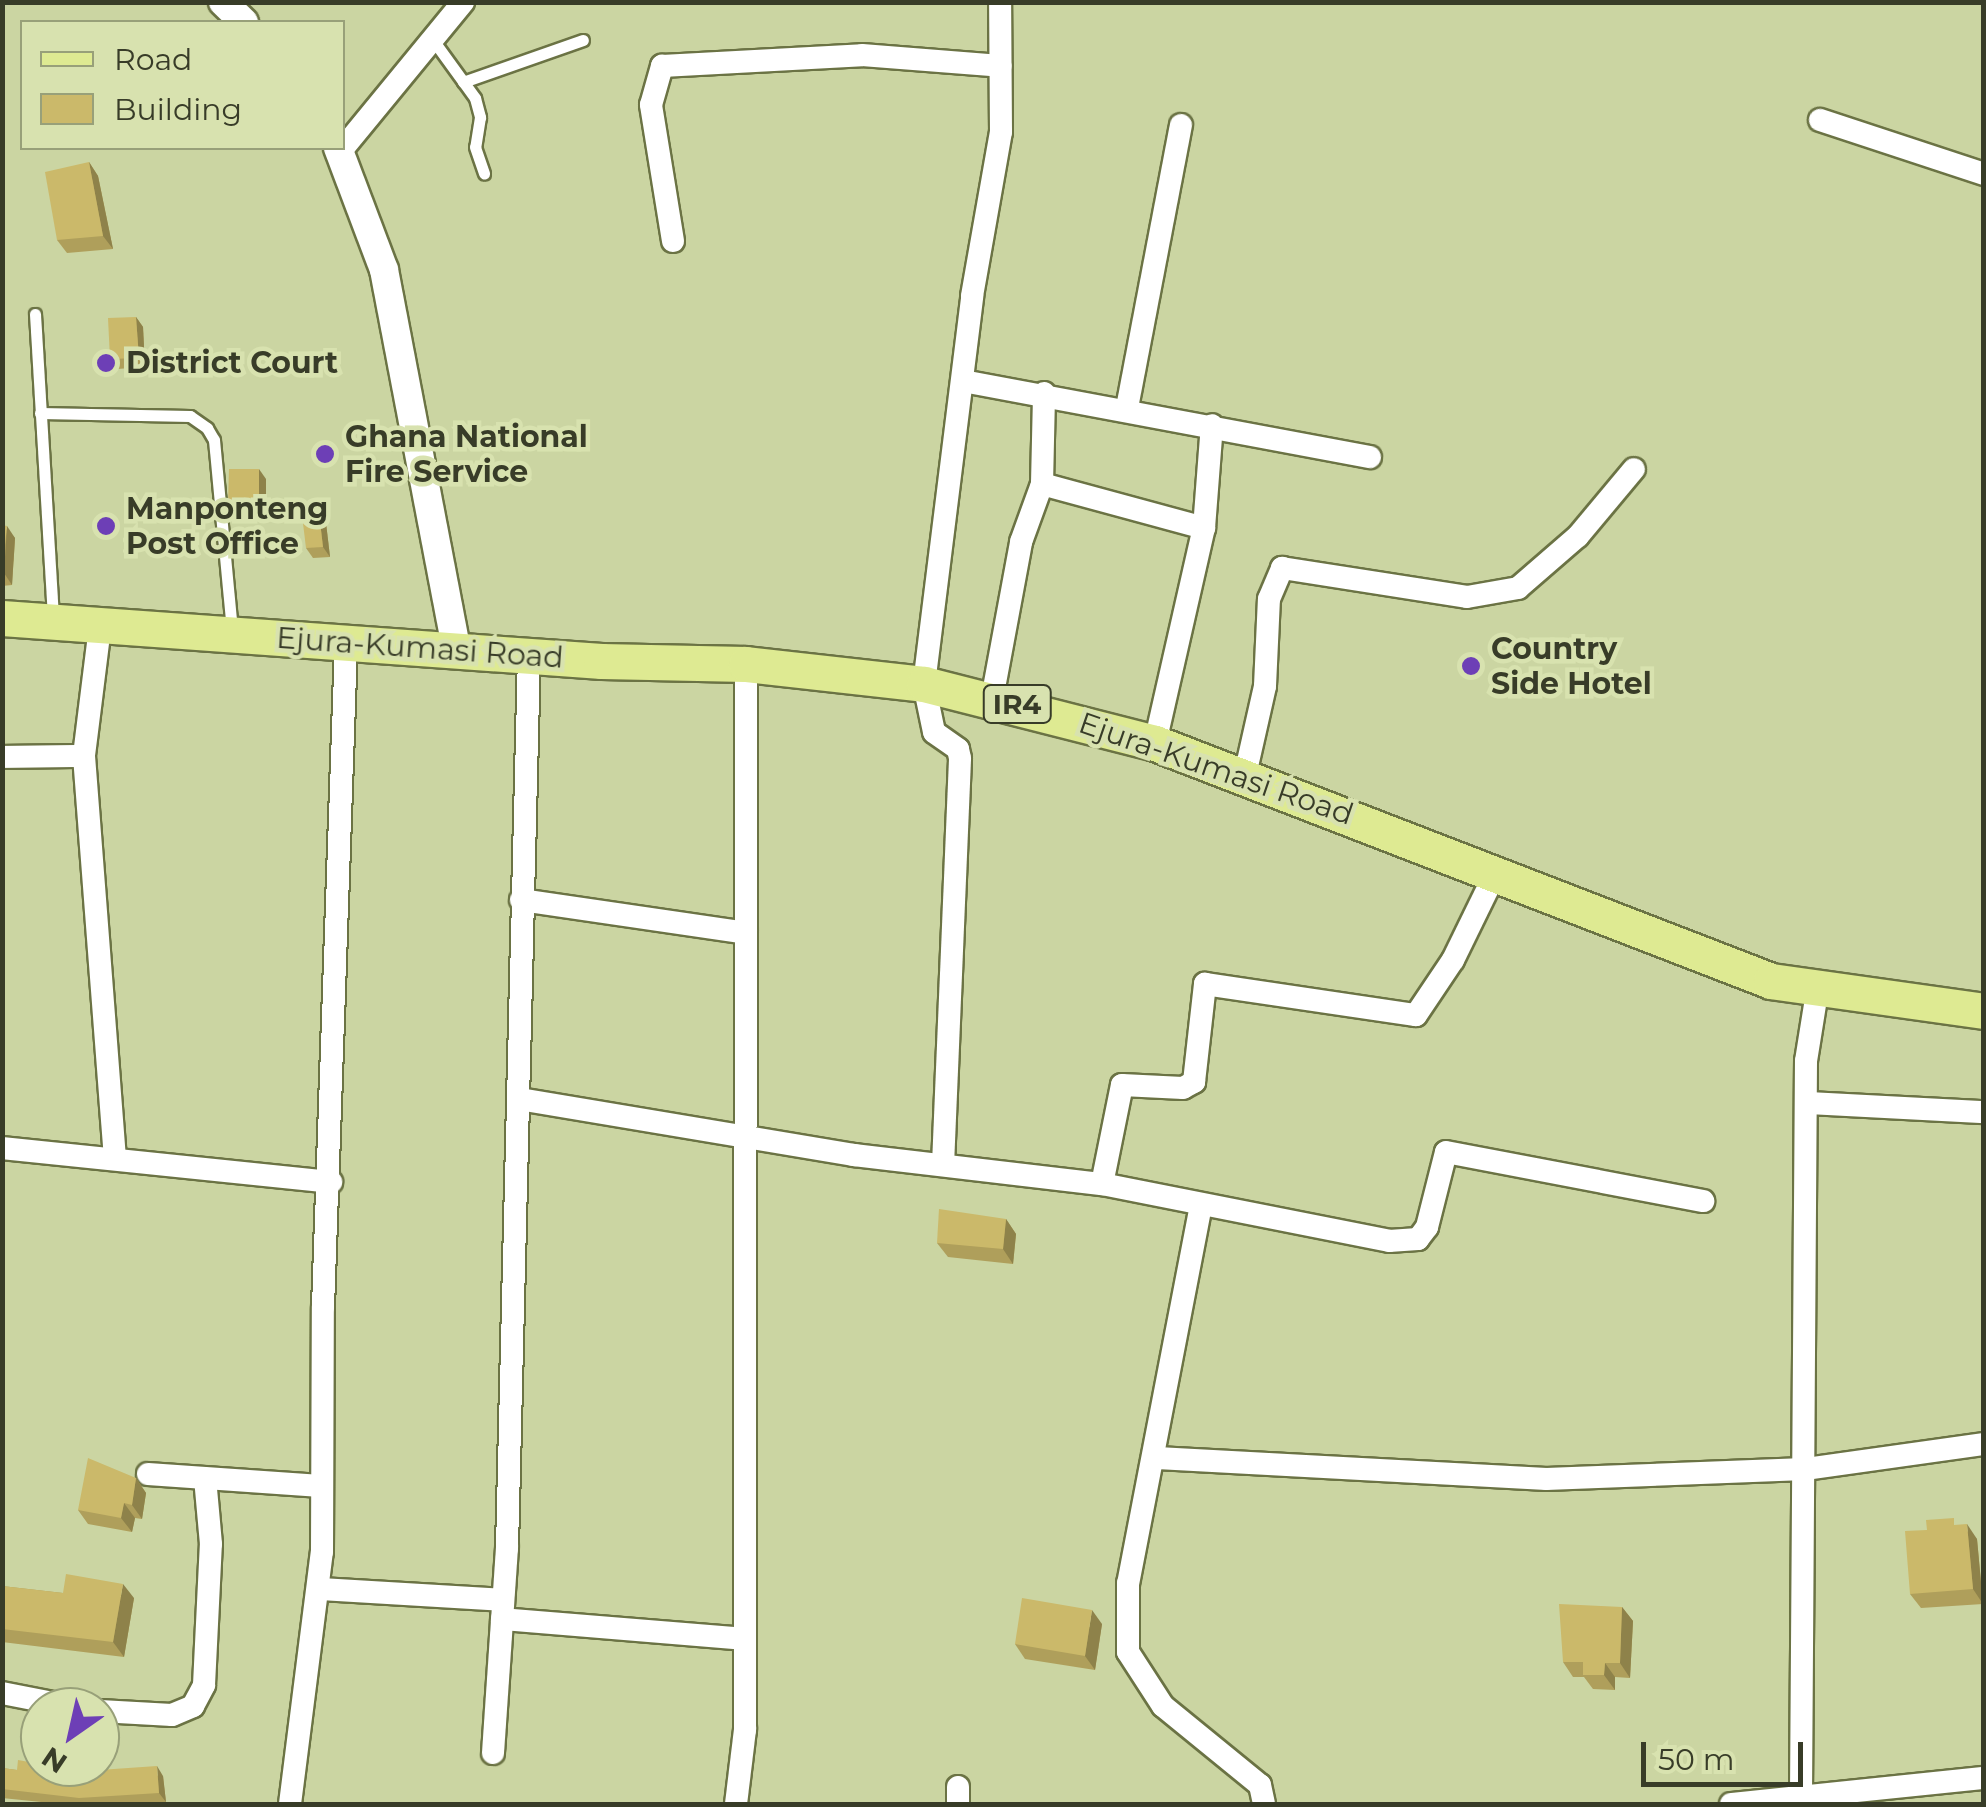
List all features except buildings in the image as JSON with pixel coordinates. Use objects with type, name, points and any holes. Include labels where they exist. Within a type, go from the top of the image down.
[{"type":"main road","name":"Ejura-Kumasi Road","points":[[2,618],[346,644],[746,664],[924,684],[992,698],[1155,743],[1712,961],[1817,992],[1984,1011]]},
{"type":"street","points":[[345,143],[463,2]]},
{"type":"street","points":[[944,1164],[960,758],[958,748],[934,732],[924,684],[962,382],[1001,132],[1000,2]]},
{"type":"street","points":[[672,242],[651,106],[662,66],[862,55],[1001,66]]},
{"type":"street","points":[[1820,120],[1984,174]]},
{"type":"street","points":[[1128,408],[1180,125]]},
{"type":"street","points":[[339,150],[384,270],[456,648]]},
{"type":"street","points":[[962,382],[1128,408],[1370,457]]},
{"type":"street","points":[[992,698],[1021,542],[1042,484],[1044,393]]},
{"type":"street","points":[[1155,743],[1204,528],[1212,425]]},
{"type":"street","points":[[1246,776],[1265,686],[1270,599],[1282,568],[1466,597],[1518,588],[1578,536],[1634,469]]},
{"type":"street","points":[[1042,484],[1204,528]]},
{"type":"street","points":[[100,627],[84,756],[115,1155]]},
{"type":"street","points":[[290,1804],[319,1589],[346,644]]},
{"type":"street","points":[[493,1753],[503,1610],[529,654]]},
{"type":"street","points":[[736,1804],[745,1730],[749,1133],[746,664]]},
{"type":"street","points":[[2,757],[84,756]]},
{"type":"street","points":[[1102,1184],[1122,1085],[1184,1088],[1194,1082],[1205,984],[1416,1015],[1444,977],[1495,874]]},
{"type":"street","points":[[521,900],[746,933]]},
{"type":"street","points":[[1801,1794],[1810,1103],[1806,1061],[1817,992]]},
{"type":"street","points":[[518,1098],[944,1164],[1102,1184],[1388,1241],[1418,1238],[1446,1152],[1702,1202]]},
{"type":"street","points":[[1810,1103],[1984,1112]]},
{"type":"street","points":[[2,1148],[115,1155],[331,1182]]},
{"type":"street","points":[[1201,1206],[1157,1458],[1128,1584],[1128,1652],[1163,1706],[1260,1785],[1264,1804]]},
{"type":"street","points":[[1157,1458],[1546,1479],[1806,1469],[1984,1444]]},
{"type":"street","points":[[148,1474],[321,1486]]},
{"type":"street","points":[[120,1711],[172,1715],[193,1706],[204,1686],[211,1544],[205,1478]]},
{"type":"street","points":[[319,1589],[744,1639]]},
{"type":"street","points":[[1730,1804],[1801,1794],[1861,1798],[1984,1778]]},
{"type":"lane","points":[[433,40],[464,82],[480,116],[475,147],[484,174]]},
{"type":"lane","points":[[464,82],[584,40]]},
{"type":"lane","points":[[35,314],[54,624]]},
{"type":"lane","points":[[40,414],[190,416],[207,428],[214,440],[232,636]]},
{"type":"place","name":"District Court","points":[[106,363]]},
{"type":"place","name":"Ghana National Fire Service","points":[[325,454]]},
{"type":"place","name":"Manponteng Post Office","points":[[106,526]]},
{"type":"place","name":"Country Side Hotel","points":[[1471,666]]}]
